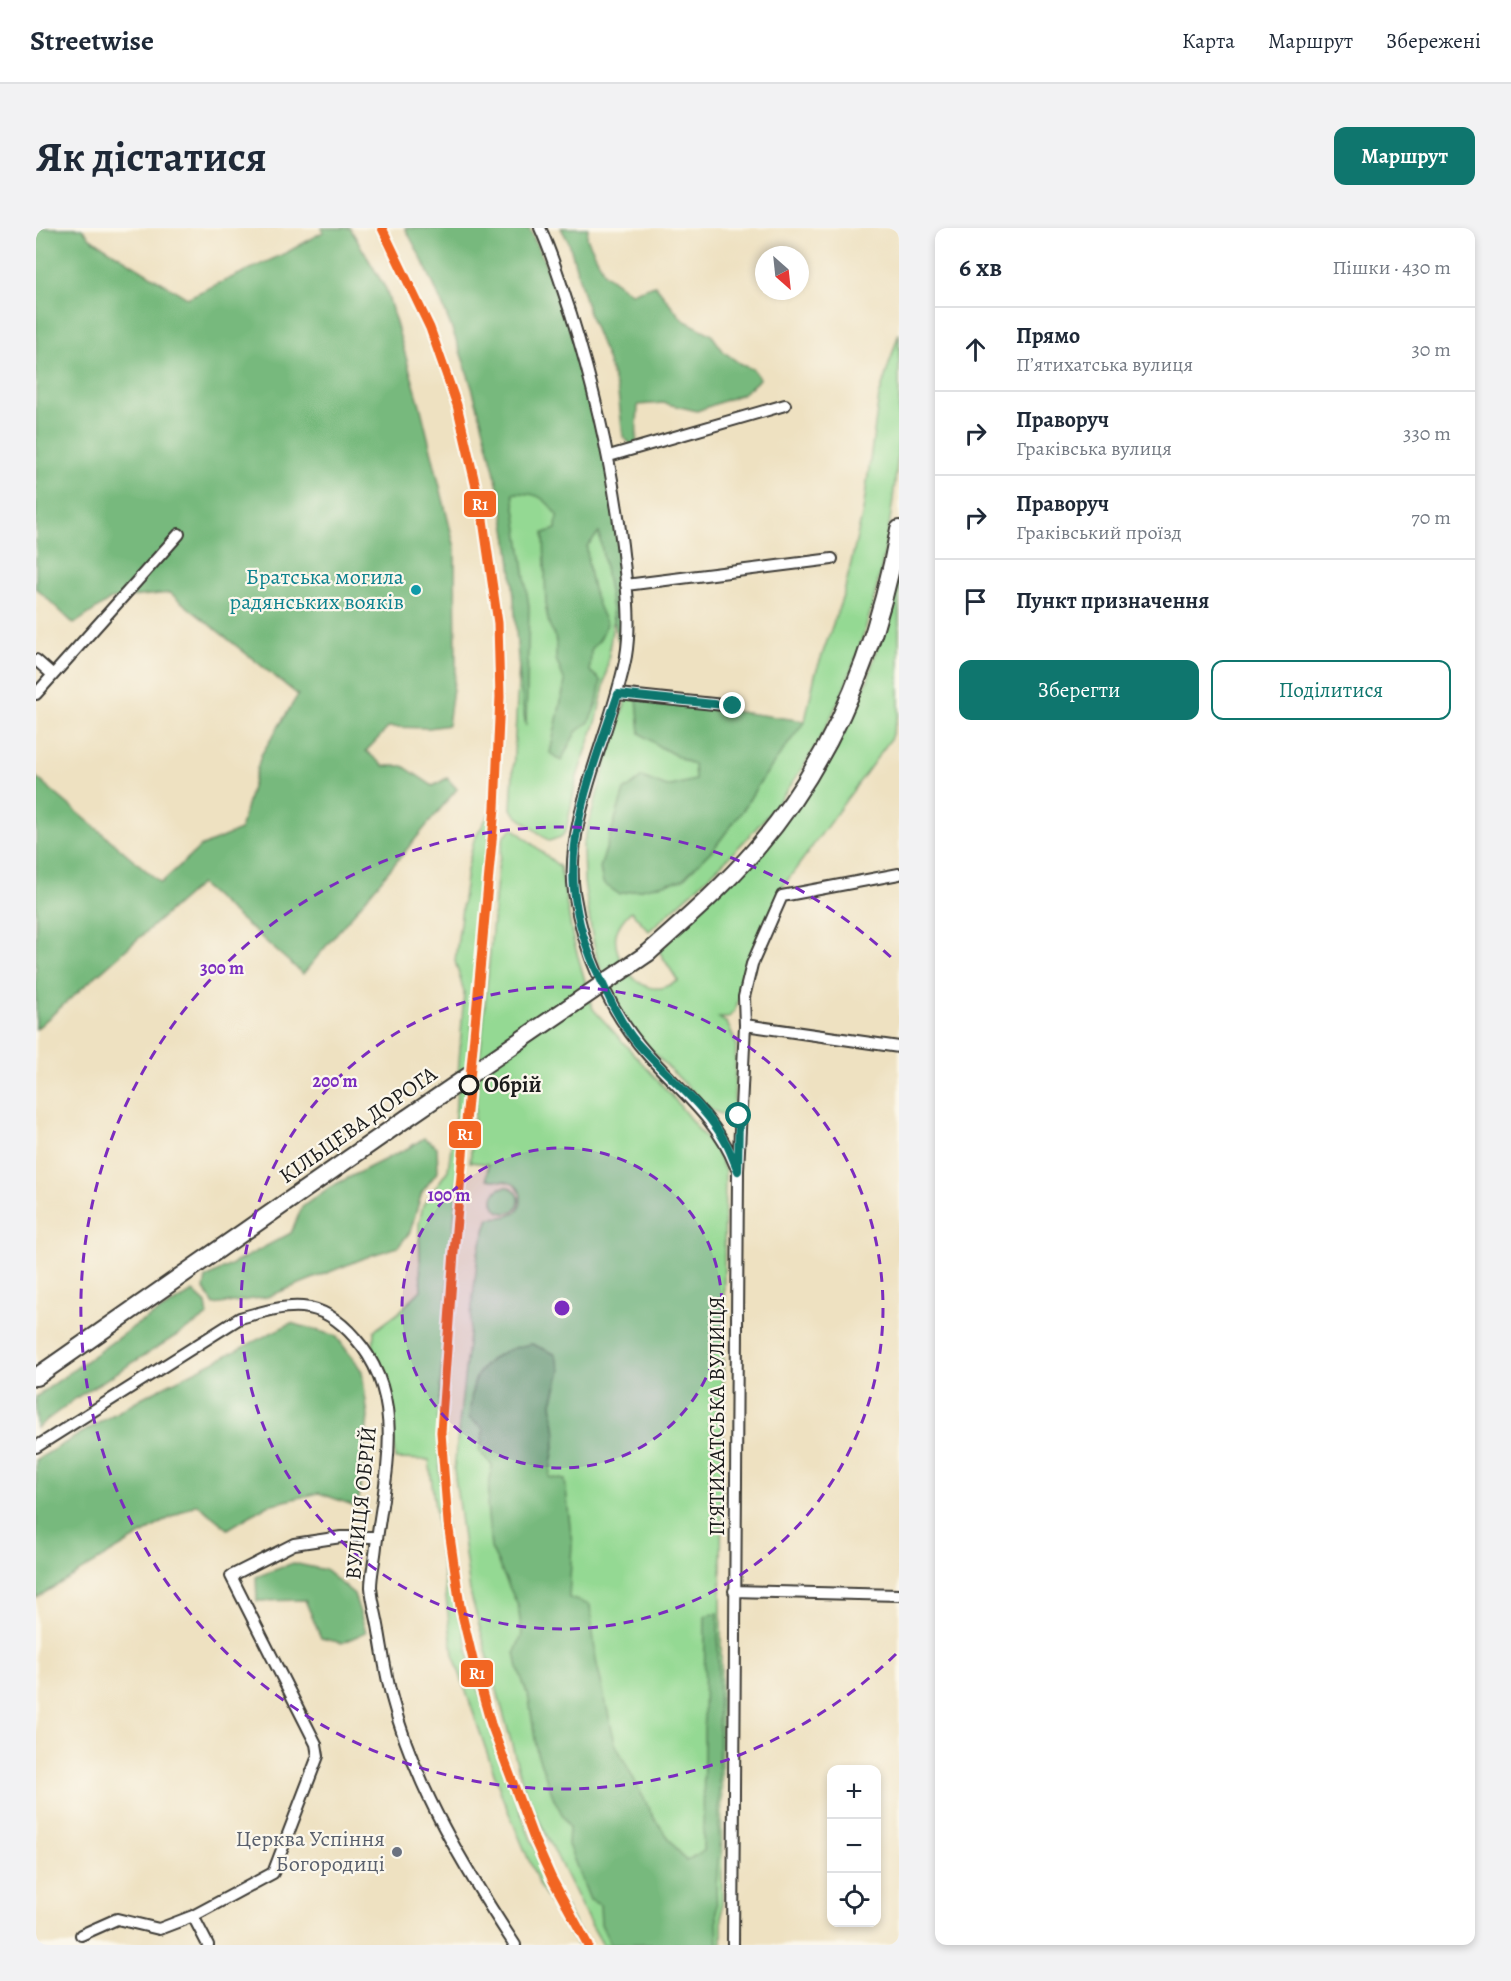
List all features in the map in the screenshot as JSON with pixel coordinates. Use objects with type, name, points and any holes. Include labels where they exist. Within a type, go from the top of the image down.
[{"type":"highway","name":"КІЛЬЦЕВА ДОРОГА","points":[[36,1377],[648,953],[706,901],[756,849],[818,763],[843,713],[878,622],[891,573],[899,529]]},
{"type":"street","points":[[540,228],[550,250],[580,342],[609,456],[629,611],[626,652],[618,694],[582,808],[576,841],[573,861],[574,889],[579,919],[590,958],[616,1012],[633,1038],[716,1128],[728,1146],[738,1171]]},
{"type":"street","points":[[609,456],[785,405]]},
{"type":"street","points":[[36,694],[179,534]]},
{"type":"street","points":[[626,585],[832,559]]},
{"type":"street","points":[[36,660],[53,675]]},
{"type":"street","points":[[618,694],[733,706]]},
{"type":"street","name":"П’ЯТИХАТСЬКА ВУЛИЦЯ","points":[[735,1943],[734,1591],[738,1171],[746,1024],[744,997],[752,964],[782,896],[899,874]]},
{"type":"street","points":[[746,1024],[899,1047]]},
{"type":"street","name":"ВУЛИЦЯ ОБРІЙ","points":[[36,1447],[240,1318],[279,1307],[315,1308],[342,1323],[364,1348],[383,1387],[390,1421],[388,1459],[371,1586],[391,1698],[414,1769],[482,1892],[515,1945]]},
{"type":"street","points":[[81,1935],[117,1919],[159,1929],[193,1916],[273,1873],[318,1756],[316,1744],[231,1576],[294,1544],[341,1538],[377,1537]]},
{"type":"street","points":[[734,1591],[899,1594]]},
{"type":"street","points":[[193,1916],[208,1945]]},
{"type":"green space","points":[[36,228],[82,228],[90,238],[187,298],[286,253],[323,232],[322,228],[350,228],[386,289],[420,405],[455,548],[456,667],[448,725],[429,728],[389,727],[366,751],[384,766],[403,766],[433,786],[447,778],[457,789],[303,974],[200,884],[36,1029],[36,777],[161,883],[200,847],[240,830],[261,755],[298,695],[170,593],[111,599],[74,624],[36,588]]},
{"type":"green space","points":[[405,228],[529,228],[568,323],[591,400],[608,471],[627,612],[624,651],[617,638],[599,533],[587,546],[592,586],[607,624],[600,639],[591,650],[590,671],[601,681],[597,703],[589,722],[576,732],[561,761],[550,753],[565,682],[556,659],[556,640],[546,609],[544,533],[556,529],[557,514],[538,496],[513,493],[529,607],[526,726],[520,686],[509,551],[493,464],[455,336],[432,281]]},
{"type":"green space","points":[[561,228],[588,228],[587,238],[605,274],[631,293],[655,285],[683,320],[711,334],[724,352],[742,365],[753,369],[760,379],[742,394],[697,411],[663,403],[638,405],[636,449],[623,437],[618,393],[589,314],[569,243]]},
{"type":"green space","points":[[899,333],[899,438],[887,539],[862,638],[845,686],[823,733],[797,776],[766,817],[739,847],[649,931],[631,911],[620,924],[616,934],[616,943],[622,962],[634,978],[651,988],[661,988],[678,981],[659,951],[807,792],[845,728],[868,679],[899,569],[899,713],[890,740],[784,885],[734,1012],[728,1018],[719,1018],[727,1023],[736,1043],[734,1107],[728,1114],[721,1114],[711,1110],[637,1036],[611,994],[597,958],[592,935],[584,882],[583,845],[613,737],[628,695],[638,696],[640,733],[805,721],[815,675],[844,593],[863,511],[879,396]]},
{"type":"green space","points":[[557,419],[606,541],[613,622],[606,676],[597,719],[577,777],[566,831],[561,837],[549,841],[511,809],[521,627],[513,493]]},
{"type":"green space","points":[[637,698],[805,721],[715,847],[682,880],[619,894],[603,883],[600,868],[624,791],[642,777],[667,787],[695,780],[694,765],[660,747],[640,733]]},
{"type":"green space","points":[[493,807],[447,1295],[438,1417],[440,1476],[447,1550],[471,1664],[497,1748],[530,1837],[552,1884],[587,1945],[577,1945],[541,1889],[503,1799],[453,1654],[429,1460],[395,1459],[391,1405],[373,1352],[374,1331],[398,1313],[421,1290],[419,1224],[423,1205],[448,1170],[455,1117],[464,992],[455,961],[467,870],[474,840]]},
{"type":"green space","points":[[513,828],[560,867],[573,939],[593,1009],[672,1096],[717,1153],[725,1171],[721,1577],[722,1945],[603,1945],[585,1914],[524,1789],[470,1592],[454,1470],[478,1253],[489,1218],[511,1215],[519,1209],[521,1204],[520,1191],[515,1185],[505,1181],[487,1179],[488,1164],[470,1162],[498,868],[504,836]]},
{"type":"green space","points":[[424,1138],[437,1147],[438,1171],[422,1192],[410,1232],[398,1247],[267,1297],[214,1305],[204,1289],[206,1278],[291,1233],[302,1207],[330,1187]]},
{"type":"green space","points":[[506,1187],[515,1191],[519,1200],[515,1209],[506,1213],[497,1209],[493,1200],[497,1191]]},
{"type":"green space","points":[[193,1292],[206,1304],[208,1316],[79,1396],[36,1428],[36,1397],[136,1325]]},
{"type":"green space","points":[[291,1323],[336,1336],[362,1371],[368,1417],[358,1507],[319,1493],[268,1505],[228,1529],[197,1504],[166,1520],[36,1598],[36,1460],[143,1397]]},
{"type":"green space","points":[[532,1344],[555,1354],[561,1370],[552,1403],[556,1435],[549,1477],[565,1480],[572,1544],[569,1598],[590,1605],[596,1660],[615,1743],[654,1818],[686,1861],[703,1851],[705,1616],[718,1613],[719,1851],[716,1885],[718,1945],[611,1945],[601,1924],[600,1905],[590,1900],[568,1845],[569,1827],[554,1799],[537,1753],[529,1699],[515,1652],[522,1634],[518,1606],[491,1548],[487,1505],[492,1465],[479,1451],[484,1429],[469,1418],[474,1384],[479,1372],[499,1354]]},
{"type":"green space","points":[[293,1563],[325,1570],[354,1594],[366,1632],[342,1643],[321,1638],[305,1600],[257,1601],[256,1577]]},
{"type":"transit line","name":"R1","points":[[382,228],[430,328],[457,405],[482,513],[498,623],[500,697],[495,808],[454,1252],[441,1432],[448,1523],[460,1606],[491,1724],[534,1839],[552,1879],[588,1945]]},
{"type":"place","name":"Братська могила радянських вояків","points":[[416,590]]},
{"type":"place","name":"Обрій","points":[[469,1085]]},
{"type":"place","name":"Церква Успіння Богородиці","points":[[397,1852]]},
{"type":"route","points":[[733,706],[618,694],[582,808],[573,861],[574,889],[579,919],[590,958],[616,1012],[633,1038],[716,1128],[728,1146],[738,1171],[739,1116]]}]
